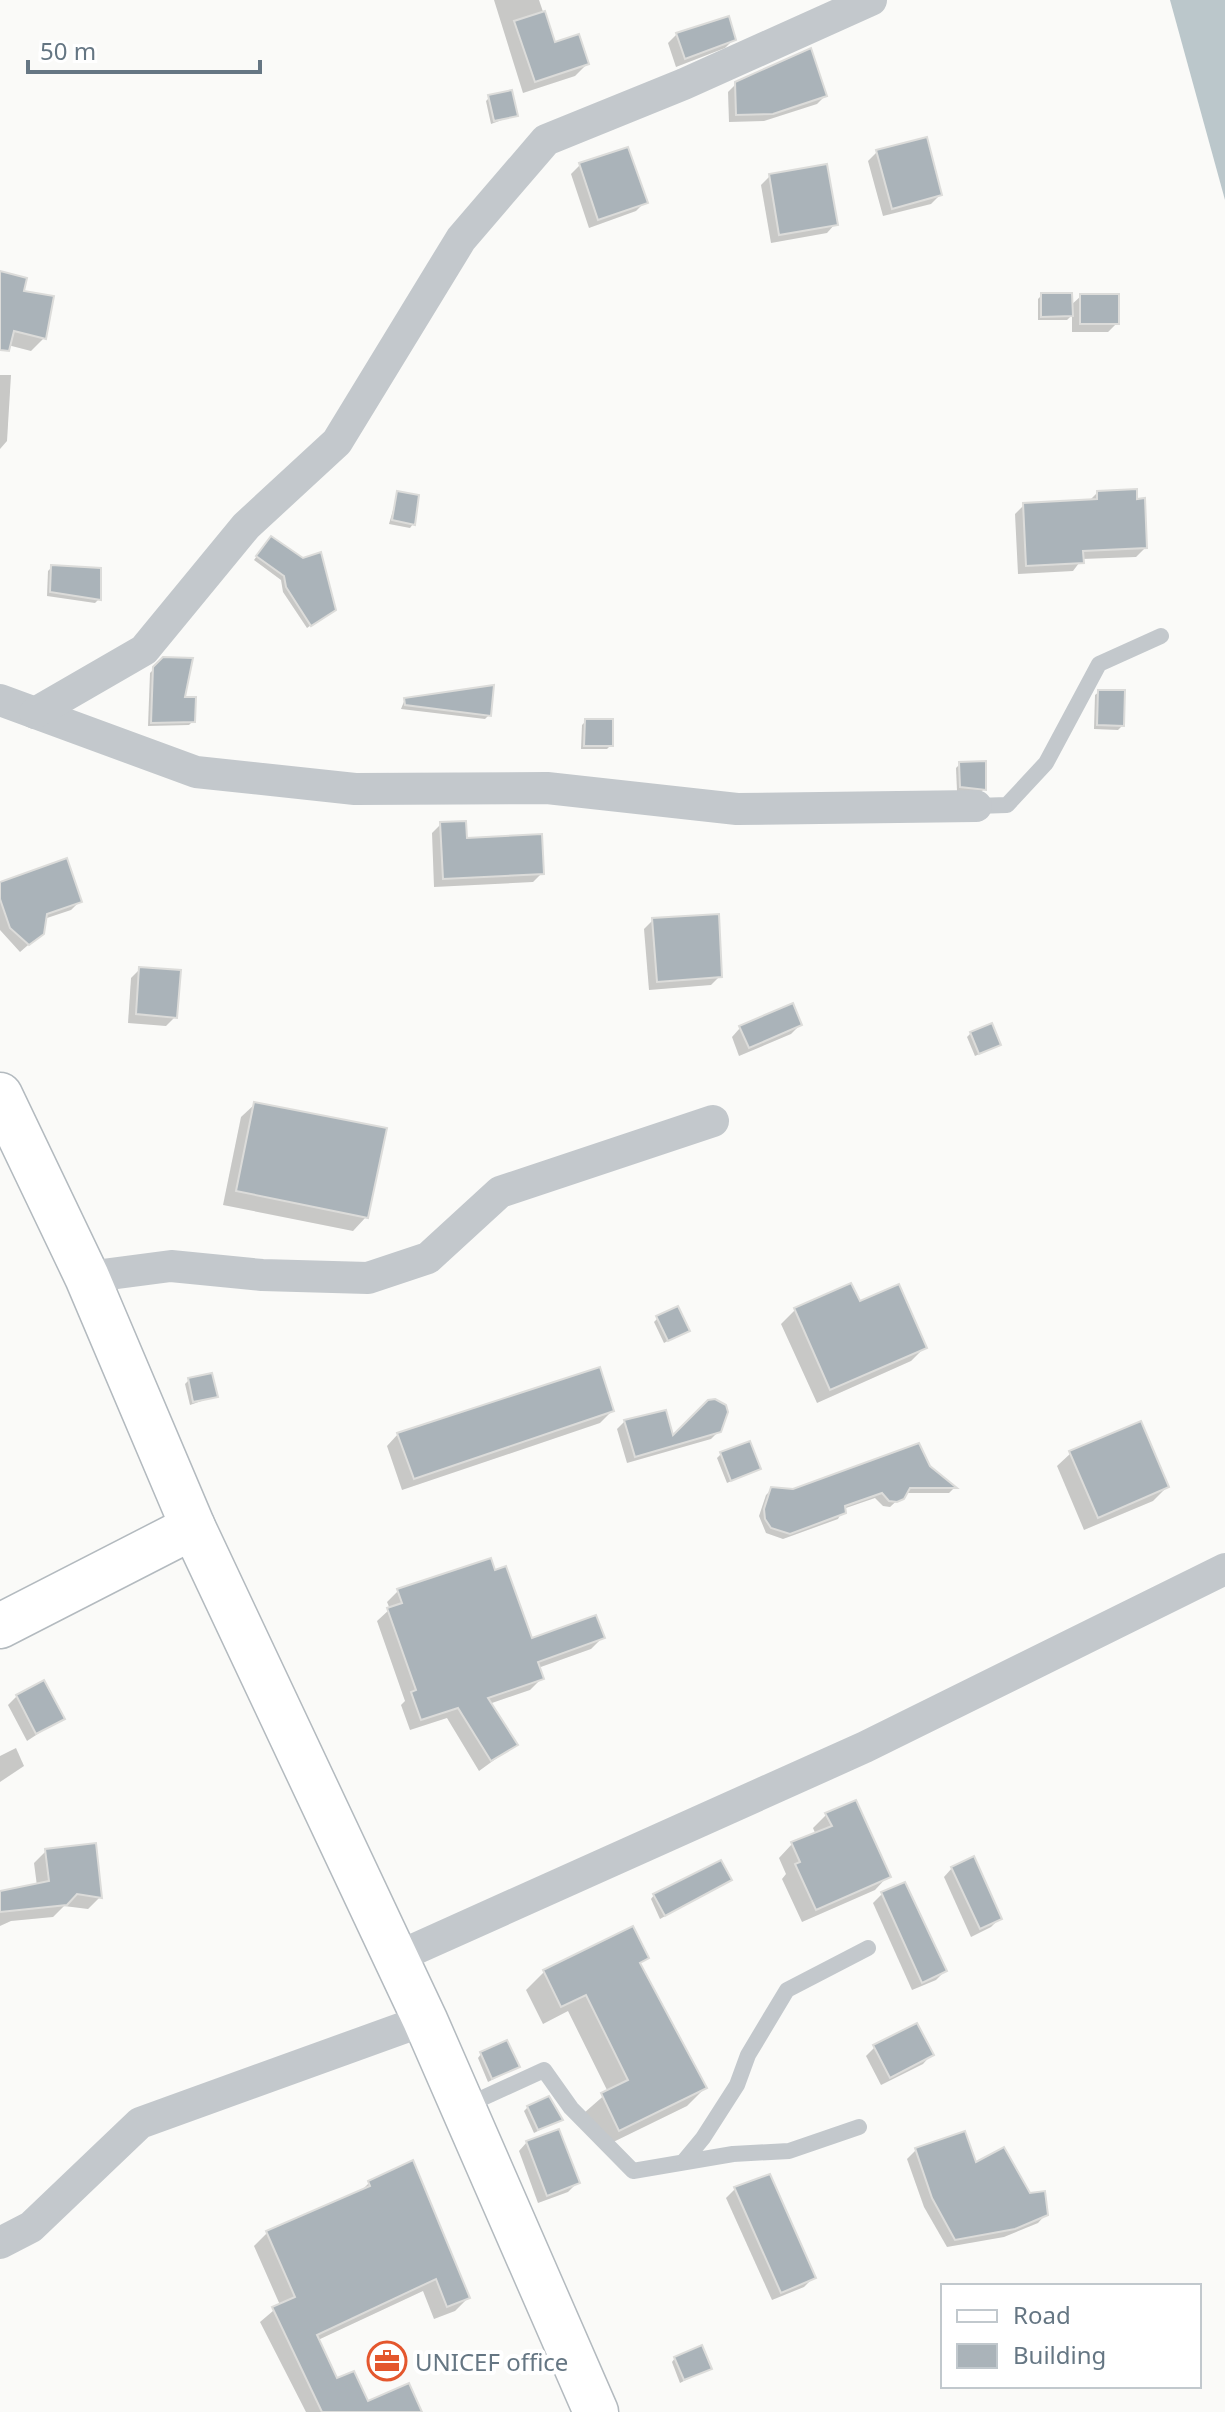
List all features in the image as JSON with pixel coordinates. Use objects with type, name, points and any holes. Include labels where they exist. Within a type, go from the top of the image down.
[{"type":"street","points":[[35,713],[144,650],[246,526],[337,442],[461,239],[546,140],[698,78],[871,0]]},
{"type":"street","points":[[0,700],[196,772],[355,789],[547,788],[737,809],[976,806]]},
{"type":"street","points":[[0,1095],[87,1277],[193,1527],[425,2020],[596,2412]]},
{"type":"street","points":[[87,1277],[171,1266],[262,1275],[368,1278],[428,1258],[500,1192],[713,1121]]},
{"type":"street","points":[[0,1626],[193,1527]]},
{"type":"street","points":[[395,1958],[865,1747],[1225,1569]]},
{"type":"street","points":[[0,2243],[31,2227],[140,2123],[425,2020]]},
{"type":"lane","points":[[976,806],[1007,805],[1046,763],[1099,664],[1161,636]]},
{"type":"lane","points":[[684,2161],[737,2085],[748,2055],[787,1990],[868,1948]]},
{"type":"lane","points":[[461,2107],[544,2070],[579,2118],[633,2171],[684,2161],[789,2151],[859,2127]]},
{"type":"shaded area","points":[[1170,0],[1225,0],[1225,200]]},
{"type":"building","points":[[545,11],[555,42],[579,34],[589,64],[535,82],[514,21]]},
{"type":"building","points":[[729,16],[736,40],[685,59],[676,33]]},
{"type":"building","points":[[811,48],[827,96],[773,114],[736,115],[735,82]]},
{"type":"building","points":[[512,90],[518,116],[494,121],[488,95]]},
{"type":"building","points":[[927,137],[942,195],[892,209],[876,150]]},
{"type":"building","points":[[628,147],[648,203],[598,220],[579,163]]},
{"type":"building","points":[[827,164],[838,225],[779,235],[769,174]]},
{"type":"building","points":[[0,271],[27,278],[24,291],[54,296],[46,339],[14,331],[9,351],[0,350]]},
{"type":"building","points":[[1041,293],[1072,293],[1073,316],[1041,317]]},
{"type":"building","points":[[1080,294],[1119,294],[1119,324],[1080,324]]},
{"type":"building","points":[[1137,489],[1137,499],[1145,498],[1147,548],[1083,551],[1084,563],[1026,566],[1023,503],[1097,499],[1097,491]]},
{"type":"building","points":[[397,491],[419,495],[415,525],[392,520]]},
{"type":"building","points":[[271,536],[303,558],[321,552],[336,610],[311,626],[286,587],[284,576],[256,556]]},
{"type":"building","points":[[51,565],[101,568],[101,600],[50,592]]},
{"type":"building","points":[[163,657],[193,658],[185,697],[196,697],[195,722],[151,723],[153,667]]},
{"type":"building","points":[[494,685],[491,716],[405,705],[404,698]]},
{"type":"building","points":[[1098,690],[1125,690],[1124,726],[1097,725]]},
{"type":"building","points":[[585,719],[613,719],[613,746],[584,746]]},
{"type":"building","points":[[986,761],[986,790],[960,787],[959,762]]},
{"type":"building","points":[[466,821],[467,838],[542,834],[544,874],[443,879],[440,822]]},
{"type":"building","points":[[67,858],[82,902],[47,914],[44,934],[29,945],[10,928],[0,899],[0,882]]},
{"type":"building","points":[[719,914],[722,977],[657,982],[652,918]]},
{"type":"building","points":[[139,967],[181,970],[177,1018],[136,1014]]},
{"type":"building","points":[[793,1003],[802,1025],[749,1048],[739,1026]]},
{"type":"building","points":[[992,1023],[1001,1045],[979,1054],[970,1032]]},
{"type":"building","points":[[254,1102],[387,1128],[368,1218],[236,1191]]},
{"type":"building","points":[[851,1283],[860,1301],[899,1284],[927,1348],[830,1390],[794,1308]]},
{"type":"building","points":[[678,1306],[690,1331],[668,1341],[656,1316]]},
{"type":"building","points":[[600,1367],[614,1411],[414,1479],[397,1433]]},
{"type":"building","points":[[212,1373],[218,1397],[193,1402],[188,1378]]},
{"type":"building","points":[[715,1399],[726,1405],[728,1412],[721,1432],[635,1457],[624,1420],[666,1410],[673,1435],[708,1400]]},
{"type":"building","points":[[1141,1421],[1169,1487],[1098,1518],[1069,1451]]},
{"type":"building","points":[[750,1441],[761,1469],[731,1481],[720,1452]]},
{"type":"building","points":[[919,1443],[930,1466],[957,1488],[910,1488],[904,1499],[897,1502],[889,1501],[882,1493],[845,1506],[846,1513],[790,1534],[771,1528],[765,1519],[764,1509],[771,1487],[793,1489]]},
{"type":"building","points":[[491,1558],[495,1570],[506,1566],[532,1638],[596,1615],[605,1638],[538,1662],[544,1679],[488,1698],[518,1745],[491,1761],[458,1708],[421,1720],[411,1692],[416,1690],[387,1608],[402,1603],[397,1589]]},
{"type":"building","points":[[44,1680],[65,1719],[36,1734],[16,1695]]},
{"type":"building","points":[[856,1800],[891,1877],[816,1910],[795,1864],[800,1862],[791,1842],[832,1826],[825,1813]]},
{"type":"building","points":[[96,1843],[102,1898],[77,1894],[67,1905],[0,1912],[0,1891],[49,1881],[45,1849]]},
{"type":"building","points":[[974,1856],[1002,1919],[980,1929],[951,1867]]},
{"type":"building","points":[[721,1860],[732,1880],[665,1916],[653,1894]]},
{"type":"building","points":[[905,1882],[947,1971],[922,1983],[881,1892]]},
{"type":"building","points":[[633,1926],[649,1958],[640,1963],[707,2088],[619,2131],[601,2093],[628,2080],[586,1995],[561,2007],[543,1970]]},
{"type":"building","points":[[917,2023],[934,2055],[890,2078],[873,2045]]},
{"type":"building","points":[[507,2040],[520,2067],[492,2079],[480,2052]]},
{"type":"building","points":[[549,2096],[563,2120],[538,2130],[527,2106]]},
{"type":"building","points":[[559,2129],[580,2183],[547,2196],[526,2141]]},
{"type":"building","points":[[965,2131],[976,2162],[1004,2147],[1030,2193],[1045,2191],[1048,2215],[1015,2229],[955,2240],[932,2198],[915,2148]]},
{"type":"building","points":[[413,2160],[470,2298],[447,2307],[436,2279],[317,2335],[337,2378],[354,2371],[368,2401],[409,2383],[422,2412],[322,2412],[272,2307],[295,2297],[266,2231],[370,2186],[368,2181]]},
{"type":"building","points":[[770,2174],[816,2278],[781,2293],[734,2187]]},
{"type":"building","points":[[702,2345],[712,2369],[684,2380],[674,2357]]},
{"type":"place","name":"UNICEF office","points":[[387,2361]]}]
